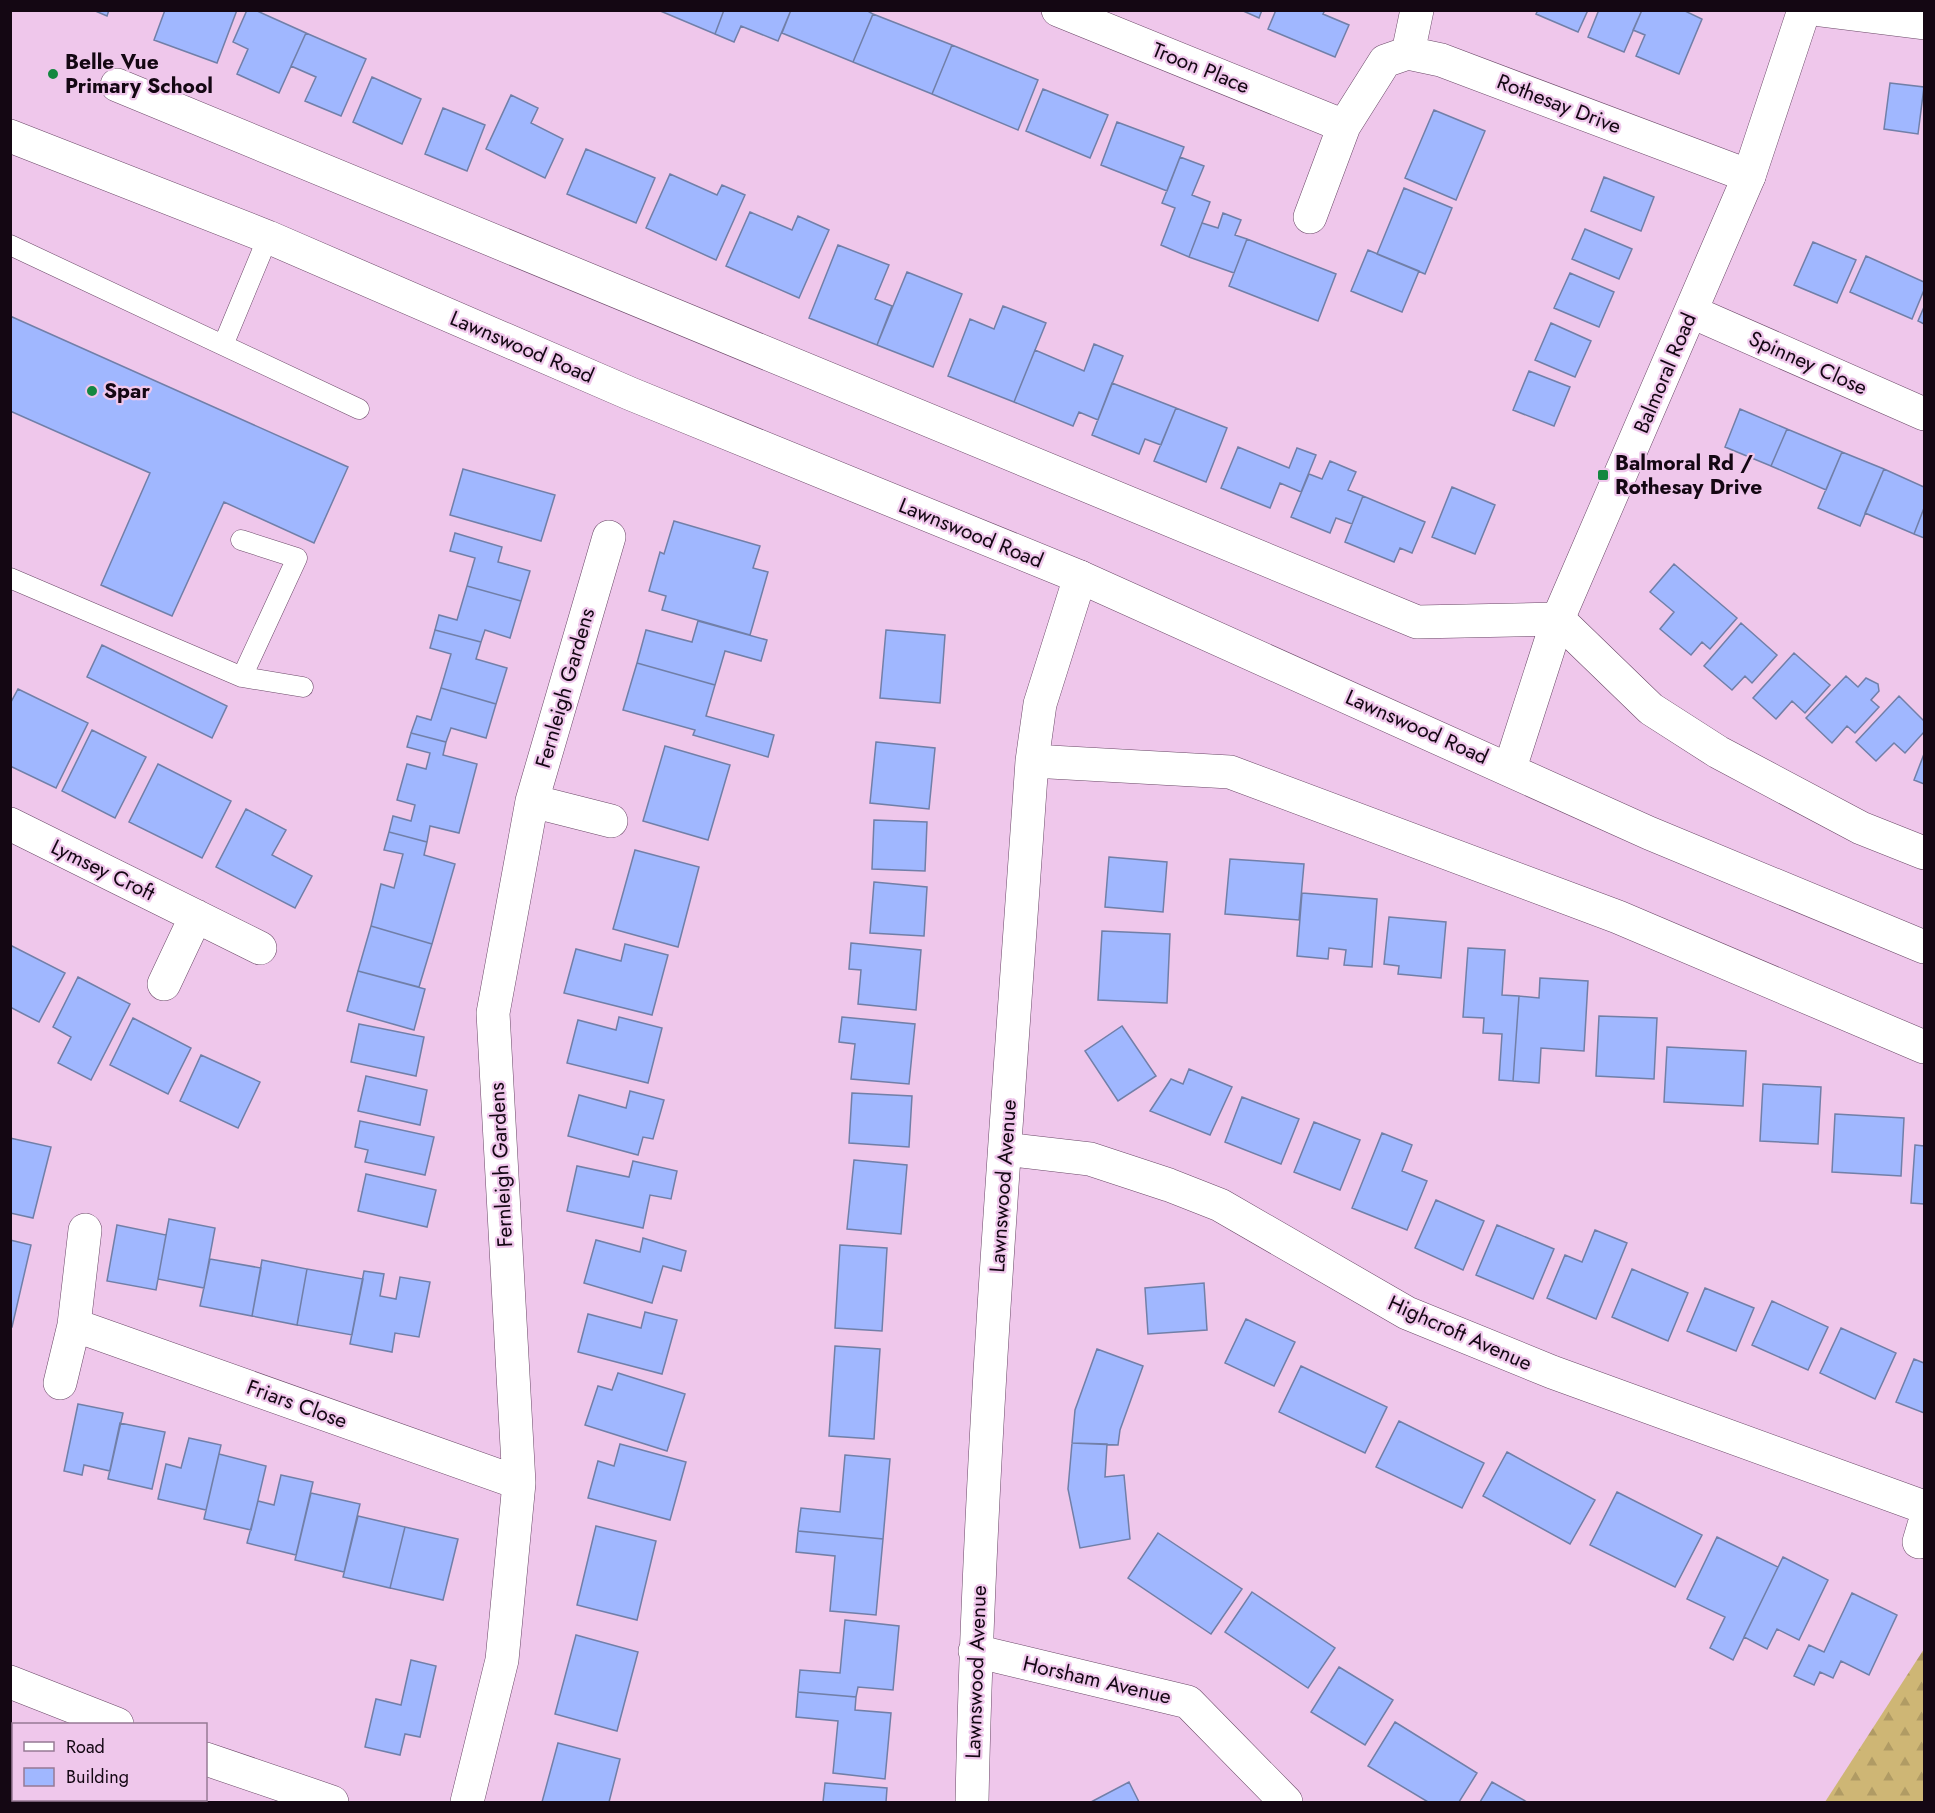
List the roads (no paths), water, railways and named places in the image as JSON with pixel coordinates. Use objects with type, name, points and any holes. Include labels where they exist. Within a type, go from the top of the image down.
[{"type":"street","name":"Troon Place","points":[[1058,10],[1344,126]]},
{"type":"street","points":[[1310,217],[1344,126],[1385,61],[1408,52],[1417,10]]},
{"type":"street","name":"Balmoral Road","points":[[1510,768],[1558,619],[1749,176],[1804,10]]},
{"type":"street","points":[[1820,10],[1924,23]]},
{"type":"street","name":"Rothesay Drive","points":[[1408,52],[1441,60],[1749,176]]},
{"type":"street","points":[[117,85],[1417,622],[1558,619],[1651,709],[1718,752],[1861,828],[1924,854]]},
{"type":"street","name":"Lawnswood Road","points":[[10,136],[268,237],[632,394],[1080,577],[1510,768],[1649,833],[1924,946]]},
{"type":"street","name":"Spinney Close","points":[[1692,312],[1924,414]]},
{"type":"street","name":"Fernleigh Gardens","points":[[467,1803],[502,1660],[519,1483],[493,1013],[532,801],[609,537]]},
{"type":"street","name":"Lawnswood Avenue","points":[[972,1803],[975,1651],[1005,1149],[1032,760],[1040,704],[1080,577]]},
{"type":"street","points":[[1032,760],[1230,772],[1618,917],[1924,1047]]},
{"type":"street","points":[[532,801],[611,821]]},
{"type":"street","name":"Lymsey Croft","points":[[10,824],[260,948]]},
{"type":"street","points":[[164,984],[196,916]]},
{"type":"street","name":"Highcroft Avenue","points":[[1005,1149],[1090,1159],[1169,1185],[1220,1205],[1407,1313],[1552,1372],[1924,1507]]},
{"type":"street","points":[[60,1383],[74,1325],[85,1230]]},
{"type":"street","name":"Friars Close","points":[[74,1325],[519,1483]]},
{"type":"street","name":"Horsham Avenue","points":[[975,1651],[1188,1702],[1286,1803]]},
{"type":"street","points":[[10,1682],[112,1723]]},
{"type":"street","points":[[207,1759],[332,1803]]},
{"type":"lane","points":[[224,343],[268,237]]},
{"type":"lane","points":[[10,245],[224,343],[359,409]]},
{"type":"lane","points":[[241,540],[297,558],[242,677]]},
{"type":"lane","points":[[10,578],[242,677],[303,687]]},
{"type":"place","name":"Belle Vue Primary School","points":[[53,74]]},
{"type":"place","name":"Spar","points":[[92,391]]},
{"type":"place","name":"Balmoral Rd / Rothesay Drive","points":[[1603,475]]}]
